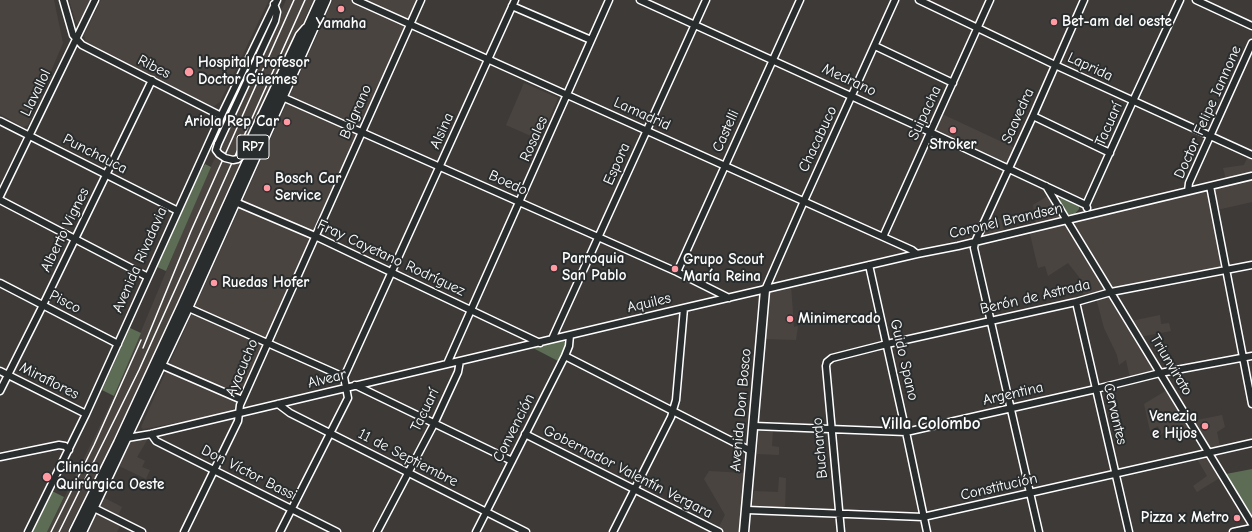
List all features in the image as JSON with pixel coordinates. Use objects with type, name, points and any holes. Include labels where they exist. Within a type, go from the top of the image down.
[{"type":"main road","name":"RP7","points":[[280,96],[320,0]]},
{"type":"main road","name":"RP7","points":[[82,532],[280,96],[326,0]]},
{"type":"main road","name":"Avenida Don Bosco","points":[[744,532],[765,290]]},
{"type":"main road","name":"RP7","points":[[74,532],[124,437]]},
{"type":"street","points":[[63,0],[73,35],[76,40]]},
{"type":"street","name":"Llavallol","points":[[0,196],[95,0]]},
{"type":"street","name":"Lamadrid","points":[[356,0],[725,165],[912,250],[917,254]]},
{"type":"street","name":"Belgrano","points":[[315,236],[421,0]]},
{"type":"street","name":"Rosales","points":[[471,309],[568,95],[590,40],[610,0]]},
{"type":"street","name":"Medrano","points":[[640,0],[852,96],[1086,205]]},
{"type":"street","name":"Espora","points":[[552,339],[706,0]]},
{"type":"street","name":"Castelli","points":[[677,272],[800,0]]},
{"type":"street","name":"Chacabuco","points":[[765,290],[895,0]]},
{"type":"street","name":"Laprida","points":[[919,0],[1055,65],[1252,155]]},
{"type":"street","name":"Suipacha","points":[[883,237],[990,0]]},
{"type":"street","name":"Saavedra","points":[[975,242],[1084,0]]},
{"type":"street","name":"Tacuarí","points":[[1087,216],[1086,205],[1180,0]]},
{"type":"street","points":[[1196,0],[1252,26]]},
{"type":"street","points":[[275,2],[277,12],[275,21],[216,150],[225,158],[232,160],[238,159],[243,154],[299,35],[311,21]]},
{"type":"street","name":"Avenida Rivadavia","points":[[28,532],[86,414],[221,116],[275,2]]},
{"type":"street","points":[[514,3],[590,40]]},
{"type":"street","name":"Alsina","points":[[344,377],[514,3]]},
{"type":"street","name":"Ribes","points":[[76,40],[82,45],[221,116]]},
{"type":"street","name":"Doctor Felipe Iannone","points":[[1188,191],[1189,183],[1252,44]]},
{"type":"street","points":[[875,46],[953,83]]},
{"type":"street","name":"Alberto Vignes","points":[[0,391],[152,80]]},
{"type":"street","name":"Boedo","points":[[280,96],[677,272],[729,298]]},
{"type":"street","points":[[1033,116],[1110,153]]},
{"type":"street","name":"Punchauca","points":[[0,121],[178,211]]},
{"type":"street","name":"Coronel Brandsen","points":[[765,290],[1087,216],[1252,176]]},
{"type":"street","points":[[1046,186],[1067,220]]},
{"type":"street","points":[[1210,186],[1252,404]]},
{"type":"street","points":[[0,200],[148,276]]},
{"type":"street","name":"Fray Cayetano Rodríguez","points":[[233,201],[315,236],[540,343]]},
{"type":"street","name":"Triunvirato","points":[[1067,220],[1252,524]]},
{"type":"street","name":"Ayacucho","points":[[184,532],[238,421],[242,400],[315,236]]},
{"type":"street","points":[[975,242],[974,248],[1039,532]]},
{"type":"street","name":"Guido Spano","points":[[869,265],[906,432],[926,532]]},
{"type":"street","name":"Berón de Astrada","points":[[827,362],[832,358],[887,344],[1076,302],[1112,292],[1252,265]]},
{"type":"street","name":"Pisco","points":[[0,283],[118,344]]},
{"type":"street","name":"Aquiles","points":[[540,343],[765,290]]},
{"type":"street","name":"Cervantes","points":[[1076,302],[1129,532]]},
{"type":"street","points":[[185,306],[344,377],[348,398],[280,532]]},
{"type":"street","points":[[613,532],[673,411],[676,400],[684,308]]},
{"type":"street","points":[[447,364],[471,309]]},
{"type":"street","name":"Convención","points":[[476,532],[565,356],[569,346],[570,335]]},
{"type":"street","name":"Alvear","points":[[124,437],[152,434],[240,414],[355,385],[540,343]]},
{"type":"street","points":[[565,356],[751,451]]},
{"type":"street","name":"Argentina","points":[[754,426],[906,432],[1160,373],[1252,356]]},
{"type":"street","name":"Tacuarí","points":[[377,532],[434,424],[458,372],[460,361]]},
{"type":"street","name":"Buchardo","points":[[827,362],[826,366],[840,532]]},
{"type":"street","points":[[158,364],[242,400]]},
{"type":"street","name":"Miraflores","points":[[0,371],[86,414]]},
{"type":"street","points":[[355,385],[512,461]]},
{"type":"street","name":"11 de Septiembre","points":[[278,404],[290,413],[526,532]]},
{"type":"street","name":"Don Víctor Bassi","points":[[152,434],[156,441],[337,532]]},
{"type":"street","name":"Gobernador Valentín Vergara","points":[[525,434],[719,532]]},
{"type":"street","name":"Constitución","points":[[747,510],[923,517],[1252,443]]},
{"type":"street","points":[[0,457],[59,445],[65,446],[69,450]]},
{"type":"street","points":[[94,508],[142,532]]},
{"type":"street","points":[[1233,532],[1252,528]]},
{"type":"shaded area","points":[[0,0],[54,0],[63,43],[28,125],[23,127],[0,114]]},
{"type":"shaded area","points":[[69,0],[91,0],[79,24],[76,22]]},
{"type":"shaded area","name":"Hospital Profesor Doctor Güemes","points":[[101,0],[269,0],[220,102],[213,107],[86,42],[84,35]]},
{"type":"shaded area","points":[[286,0],[313,0],[135,397],[67,532],[47,532],[114,396],[199,193]]},
{"type":"shaded area","points":[[333,0],[419,0],[236,407],[228,413],[143,429],[141,427]]},
{"type":"shaded area","points":[[524,83],[558,98],[540,140],[506,125]]},
{"type":"shaded area","points":[[942,114],[1015,148],[1009,162],[1005,164],[936,132]]},
{"type":"shaded area","points":[[1248,156],[1252,158],[1252,173],[1226,179],[1223,168],[1244,165]]},
{"type":"shaded area","points":[[1252,180],[1252,202],[1217,210],[1214,192],[1215,189]]},
{"type":"shaded area","points":[[1203,191],[1209,195],[1222,262],[1220,267],[1117,290],[1111,287],[1074,226],[1078,219]]},
{"type":"shaded area","points":[[1049,195],[1061,217],[1036,223],[1033,205]]},
{"type":"shaded area","points":[[991,215],[1001,219],[1004,231],[984,235],[983,233]]},
{"type":"shaded area","points":[[1063,223],[1066,224],[1104,286],[1101,292],[1084,296],[1079,277],[1068,263],[1048,276],[1045,266],[1038,268],[1029,230]]},
{"type":"shaded area","points":[[791,286],[794,327],[798,326],[796,340],[765,339],[769,292],[771,290]]},
{"type":"shaded area","points":[[1107,295],[1110,297],[1154,368],[1152,372],[1130,378],[1126,360],[1119,365],[1117,355],[1104,328],[1096,298]]},
{"type":"shaded area","points":[[1160,315],[1161,324],[1169,323],[1171,331],[1140,337],[1131,321]]},
{"type":"shaded area","points":[[1167,390],[1195,434],[1179,443],[1178,433],[1169,438],[1167,430],[1160,435],[1158,426],[1150,431],[1144,404]]},
{"type":"shaded area","points":[[1222,415],[1225,427],[1217,432],[1220,447],[1210,449],[1192,421]]},
{"type":"shaded area","points":[[759,429],[773,429],[772,446],[779,447],[779,455],[757,454]]},
{"type":"shaded area","points":[[149,437],[137,457],[145,461],[142,467],[150,470],[146,479],[119,466],[130,443],[134,440]]},
{"type":"shaded area","points":[[1207,456],[1221,477],[1197,492],[1193,486],[1207,476],[1196,457]]},
{"type":"shaded area","points":[[709,471],[745,473],[740,532],[724,532],[718,529],[725,515],[704,479]]},
{"type":"shaded area","points":[[779,477],[786,478],[785,509],[754,508],[752,505],[754,491],[778,492]]},
{"type":"shaded area","points":[[103,497],[122,507],[118,516],[101,507],[100,504]]},
{"type":"shaded area","points":[[99,514],[121,524],[117,532],[86,532],[94,516]]},
{"type":"green space","points":[[205,164],[211,167],[166,271],[157,267],[189,192]]},
{"type":"green space","points":[[1061,197],[1079,205],[1079,209],[1074,215],[1068,214],[1060,201]]},
{"type":"green space","points":[[130,328],[141,333],[114,396],[102,390]]},
{"type":"green space","points":[[562,340],[566,345],[558,361],[533,348]]},
{"type":"green space","points":[[1252,469],[1252,515],[1226,474]]},
{"type":"green space","points":[[52,491],[64,497],[47,532],[32,532]]},
{"type":"railway","points":[[143,348],[191,231],[294,0]]},
{"type":"railway","points":[[59,532],[139,370],[305,0]]},
{"type":"railway","points":[[51,532],[94,445],[141,340]]},
{"type":"place","name":"Yamaha","points":[[341,9]]},
{"type":"place","name":"Bet-am del oeste","points":[[1054,22]]},
{"type":"place","name":"Hospital Profesor Doctor Güemes","points":[[189,72]]},
{"type":"place","name":"Ariola Rep Car","points":[[287,122]]},
{"type":"place","name":"Stroker","points":[[953,130]]},
{"type":"place","name":"Bosch Car Service","points":[[267,188]]},
{"type":"place","name":"Parroquia San Pablo","points":[[554,268]]},
{"type":"place","name":"Grupo Scout María Reina","points":[[675,269]]},
{"type":"place","name":"Ruedas Hofer","points":[[214,283]]},
{"type":"place","name":"Minimercado","points":[[790,319]]},
{"type":"place","name":"Venezia e Hijos","points":[[1205,426]]},
{"type":"place","name":"Clinica Quirúrgica Oeste","points":[[47,477]]},
{"type":"place","name":"Pizza x Metro","points":[[1237,518]]},
{"type":"district","name":"Villa Colombo","points":[[931,424]]}]
